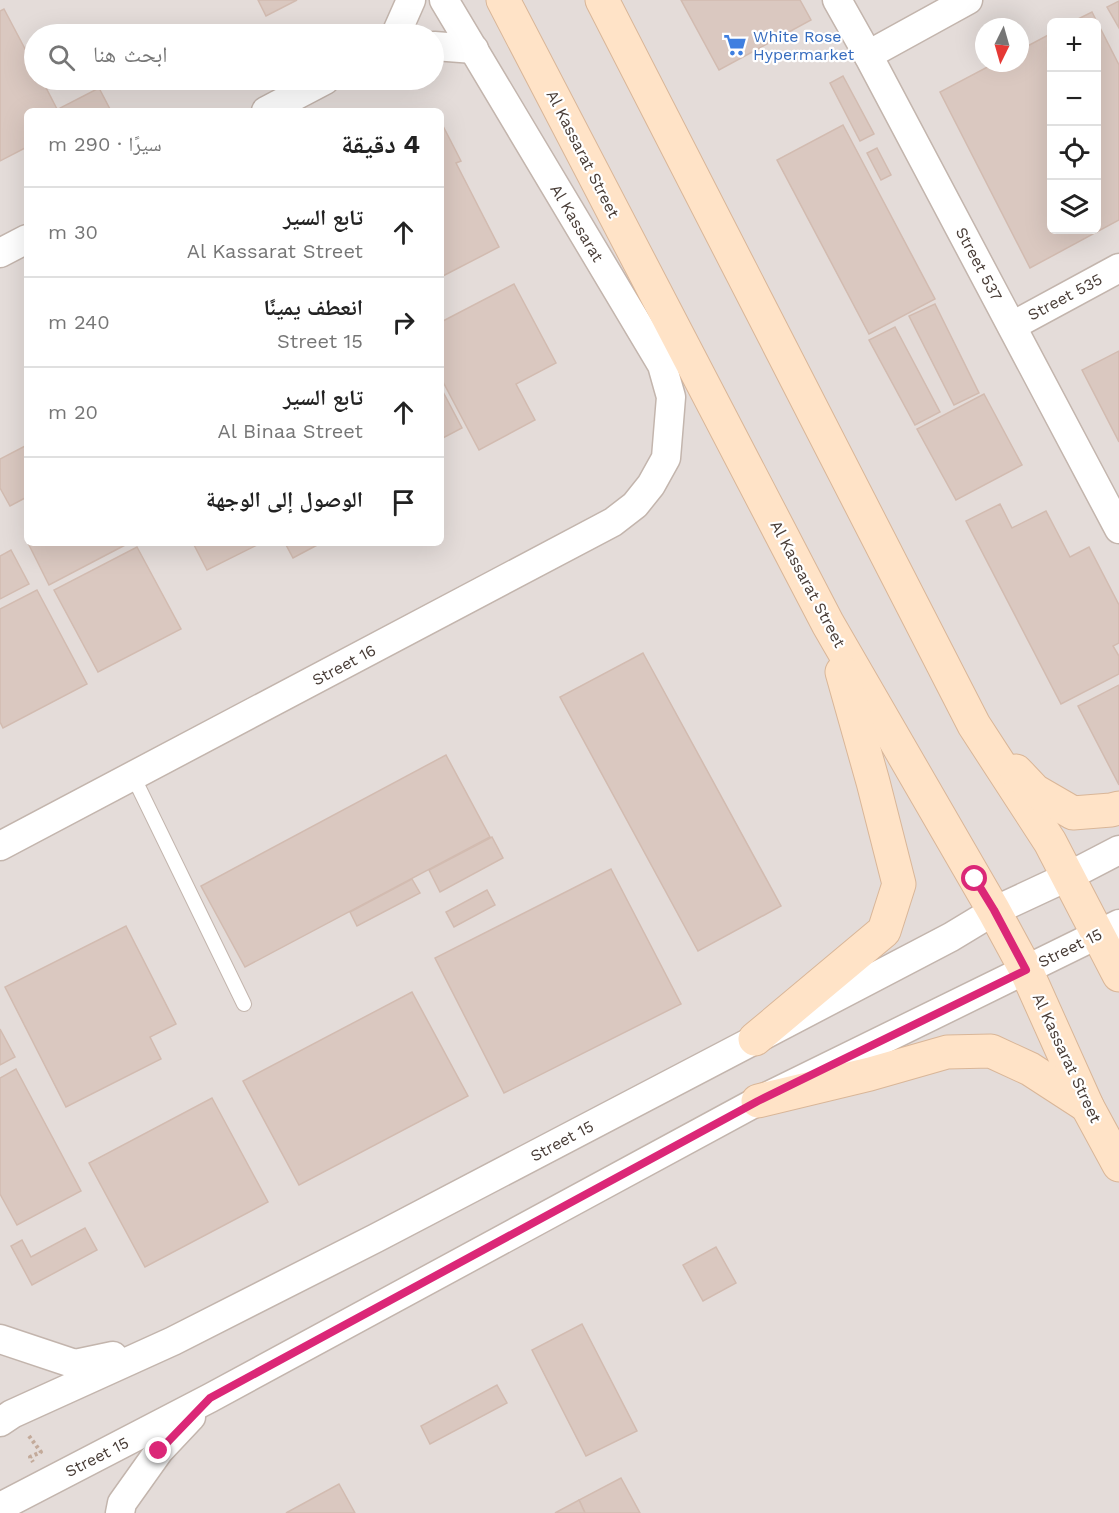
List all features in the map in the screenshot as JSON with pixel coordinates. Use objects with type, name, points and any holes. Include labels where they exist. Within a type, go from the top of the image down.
[{"type":"street","points":[[400,24],[411,0]]},
{"type":"street","name":"Al Kassarat","points":[[444,0],[662,365],[671,397],[666,458]]},
{"type":"street","name":"Al Kassarat Street","points":[[503,0],[828,624],[994,910],[1026,970],[1087,1106],[1119,1165]]},
{"type":"street","name":"Street 537","points":[[837,0],[1119,529]]},
{"type":"street","points":[[868,55],[968,0]]},
{"type":"street","points":[[607,4],[974,725],[1050,842],[1067,877],[1108,929],[1119,975]]},
{"type":"street","points":[[444,47],[474,49]]},
{"type":"street","points":[[272,108],[306,90]]},
{"type":"street","points":[[0,253],[24,241]]},
{"type":"street","name":"Street 535","points":[[1012,326],[1119,268]]},
{"type":"street","name":"Street 16","points":[[0,846],[613,522],[635,505],[651,485],[666,458]]},
{"type":"street","points":[[755,1039],[885,931],[899,884],[828,624]]},
{"type":"street","points":[[974,725],[1035,791],[1073,813],[1119,808]]},
{"type":"street","name":"Street 15","points":[[6,1418],[173,1341],[376,1238],[951,937],[994,910],[1067,877],[1119,850]]},
{"type":"street","name":"Street 15","points":[[0,1507],[210,1398],[758,1101],[1108,929]]},
{"type":"street","points":[[758,1101],[870,1074],[947,1052],[991,1051],[1030,1069],[1087,1106]]},
{"type":"street","points":[[0,1339],[75,1364],[173,1341]]},
{"type":"street","points":[[120,1513],[122,1503],[159,1451],[210,1398]]},
{"type":"lane","points":[[133,776],[244,1004]]},
{"type":"path","points":[[6,1418],[41,1452],[30,1457],[45,1484]]},
{"type":"shaded area","points":[[0,0],[1119,0],[1119,1513],[0,1513]]},
{"type":"building","points":[[258,0],[297,0],[266,16]]},
{"type":"building","name":"White Rose Hypermarket","points":[[681,0],[800,0],[811,20],[719,70]]},
{"type":"building","points":[[1119,1],[1119,28],[1107,7]]},
{"type":"building","points":[[4,9],[24,47],[24,90],[47,90],[56,108],[24,108],[24,149],[0,161],[0,11]]},
{"type":"building","points":[[1092,12],[1095,18],[1080,18]]},
{"type":"building","points":[[1101,30],[1119,65],[1119,220],[1101,230]]},
{"type":"building","points":[[1047,36],[1047,234],[1093,234],[1030,268],[940,92],[978,72],[1029,72],[1029,45]]},
{"type":"building","points":[[843,76],[874,134],[860,141],[830,83]]},
{"type":"building","points":[[95,90],[100,90],[109,108],[60,108]]},
{"type":"building","points":[[843,125],[935,299],[869,334],[777,160]]},
{"type":"building","points":[[444,128],[461,161],[456,163],[499,247],[444,275]]},
{"type":"building","points":[[877,148],[891,175],[881,180],[867,153]]},
{"type":"building","points":[[514,284],[556,363],[516,384],[535,420],[479,450],[444,384],[444,320]]},
{"type":"building","points":[[935,304],[979,393],[954,405],[909,316]]},
{"type":"building","points":[[895,327],[940,412],[915,425],[869,340]]},
{"type":"building","points":[[1119,351],[1119,442],[1082,370]]},
{"type":"building","points":[[444,394],[462,428],[444,437]]},
{"type":"building","points":[[984,394],[1022,465],[956,500],[917,429]]},
{"type":"building","points":[[24,447],[24,499],[10,506],[0,488],[0,459]]},
{"type":"building","points":[[1000,504],[1012,528],[1046,511],[1070,557],[1089,547],[1119,605],[1119,643],[1113,646],[1119,656],[1119,674],[1061,704],[966,521]]},
{"type":"building","points":[[30,546],[123,546],[49,585]]},
{"type":"building","points":[[195,546],[255,546],[207,570]]},
{"type":"building","points":[[287,546],[315,546],[293,558]]},
{"type":"building","points":[[137,547],[181,629],[98,672],[54,590]]},
{"type":"building","points":[[11,550],[29,584],[0,599],[0,556]]},
{"type":"building","points":[[37,590],[87,684],[3,728],[0,722],[0,609]]},
{"type":"building","points":[[643,653],[781,906],[698,951],[560,697]]},
{"type":"building","points":[[1119,685],[1119,785],[1078,706]]},
{"type":"building","points":[[446,755],[490,837],[245,967],[201,886]]},
{"type":"building","points":[[492,837],[503,858],[440,892],[429,870]]},
{"type":"building","points":[[611,869],[681,1004],[504,1093],[435,958]]},
{"type":"building","points":[[412,879],[420,893],[357,926],[350,912]]},
{"type":"building","points":[[487,890],[495,905],[454,927],[446,912]]},
{"type":"building","points":[[126,926],[176,1024],[150,1037],[161,1059],[66,1107],[5,987]]},
{"type":"building","points":[[412,992],[468,1096],[299,1185],[243,1081]]},
{"type":"building","points":[[0,1029],[15,1057],[0,1065]]},
{"type":"building","points":[[16,1069],[81,1191],[17,1225],[0,1194],[0,1078]]},
{"type":"building","points":[[212,1098],[268,1202],[145,1267],[89,1163]]},
{"type":"building","points":[[85,1228],[97,1250],[32,1285],[11,1246],[22,1240],[31,1257]]},
{"type":"building","points":[[716,1247],[736,1283],[703,1301],[683,1265]]},
{"type":"building","points":[[582,1324],[637,1431],[586,1456],[532,1350]]},
{"type":"building","points":[[497,1385],[507,1403],[430,1444],[421,1426]]},
{"type":"building","points":[[621,1478],[640,1513],[585,1513],[579,1500]]},
{"type":"building","points":[[339,1484],[355,1513],[286,1513]]},
{"type":"building","points":[[579,1500],[585,1513],[555,1513]]},
{"type":"place","name":"White Rose Hypermarket","points":[[735,45]]},
{"type":"route","points":[[159,1451],[210,1398],[758,1101],[1026,970],[975,879]]}]
